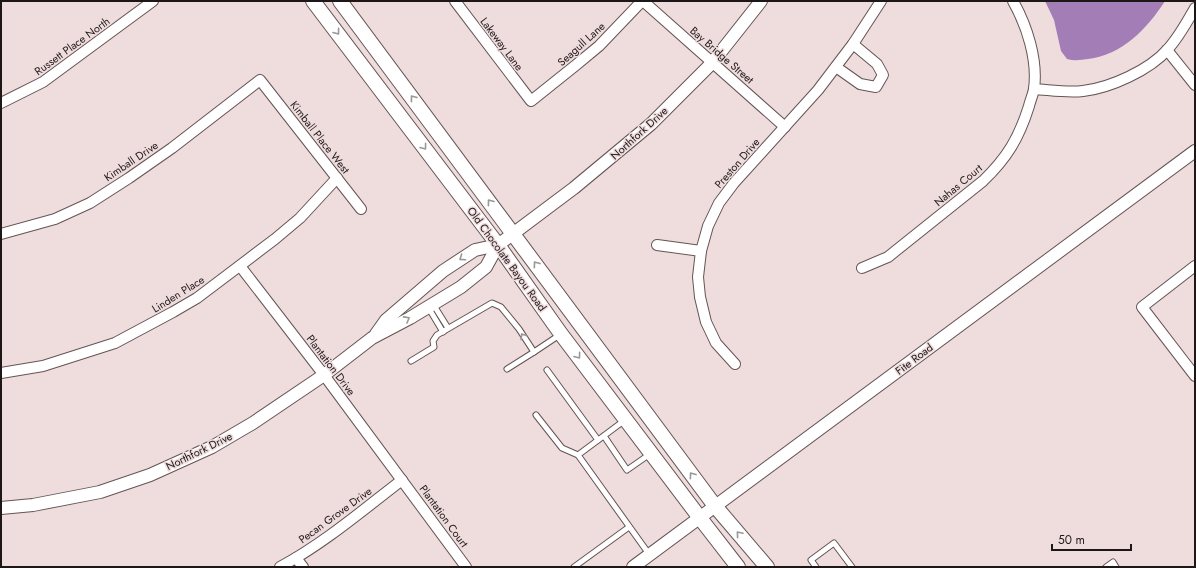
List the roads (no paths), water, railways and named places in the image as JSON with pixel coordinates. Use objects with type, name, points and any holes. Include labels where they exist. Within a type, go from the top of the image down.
[{"type":"main road","name":"Old Chocolate Bayou Road","points":[[313,1],[498,245],[561,334],[738,567]]},
{"type":"main road","name":"Old Chocolate Bayou Road","points":[[340,1],[514,233],[715,506],[767,567]]},
{"type":"street","name":"Russett Place North","points":[[1,103],[43,82],[154,1]]},
{"type":"street","name":"Lakeway Lane","points":[[455,1],[532,101]]},
{"type":"street","name":"Seagull Lane","points":[[532,101],[599,46],[642,1]]},
{"type":"street","name":"Bay Bridge Street","points":[[642,1],[785,127]]},
{"type":"street","name":"Northfork Drive","points":[[1,508],[32,505],[100,492],[171,466],[212,447],[253,423],[324,375],[372,338],[461,287],[486,267],[498,245],[574,188],[646,128],[712,63],[762,1]]},
{"type":"street","name":"Preston Drive","points":[[735,364],[716,343],[706,322],[700,297],[698,277],[701,251],[708,226],[719,203],[734,183],[818,90],[853,44],[881,1]]},
{"type":"street","name":"Nahas Court","points":[[862,268],[888,257],[984,181],[997,168],[1016,141],[1024,123],[1034,89],[1033,63],[1029,37],[1021,15],[1012,1]]},
{"type":"street","points":[[1034,89],[1083,91],[1127,78],[1147,66],[1168,50],[1195,8]]},
{"type":"street","points":[[836,67],[860,84],[876,87],[883,75],[878,64],[853,44]]},
{"type":"street","points":[[1168,50],[1195,85]]},
{"type":"street","name":"Kimball Place West","points":[[260,80],[361,209]]},
{"type":"street","name":"Kimball Drive","points":[[1,234],[55,219],[90,203],[172,148],[260,80]]},
{"type":"street","name":"Fite Road","points":[[634,567],[1195,151]]},
{"type":"street","name":"Linden Place","points":[[1,373],[43,366],[69,359],[115,343],[142,330],[197,298],[240,266],[300,218],[337,178]]},
{"type":"street","name":"Northfork Drive","points":[[372,338],[386,320],[443,271],[475,250],[498,245]]},
{"type":"street","points":[[657,245],[701,251]]},
{"type":"street","name":"Plantation Drive","points":[[240,266],[402,480]]},
{"type":"street","points":[[1195,266],[1142,308],[1195,376]]},
{"type":"street","name":"Pecan Grove Drive","points":[[280,567],[296,558],[358,514],[402,480]]},
{"type":"street","name":"Plantation Court","points":[[402,480],[466,567]]},
{"type":"street","points":[[296,558],[303,567]]},
{"type":"lane","points":[[411,361],[434,347],[433,341],[437,335],[492,303],[501,307],[519,329],[534,352]]},
{"type":"lane","points":[[430,305],[448,328]]},
{"type":"lane","points":[[430,305],[443,332]]},
{"type":"lane","points":[[508,369],[561,334]]},
{"type":"lane","points":[[547,370],[598,440]]},
{"type":"lane","points":[[536,415],[562,448],[578,455],[649,555]]},
{"type":"lane","points":[[578,455],[626,420]]},
{"type":"lane","points":[[604,436],[627,470],[651,453]]},
{"type":"lane","points":[[574,567],[629,527]]},
{"type":"lane","points":[[816,567],[811,560],[834,543],[852,567]]},
{"type":"lane","points":[[1106,567],[1113,562],[1116,567]]}]
